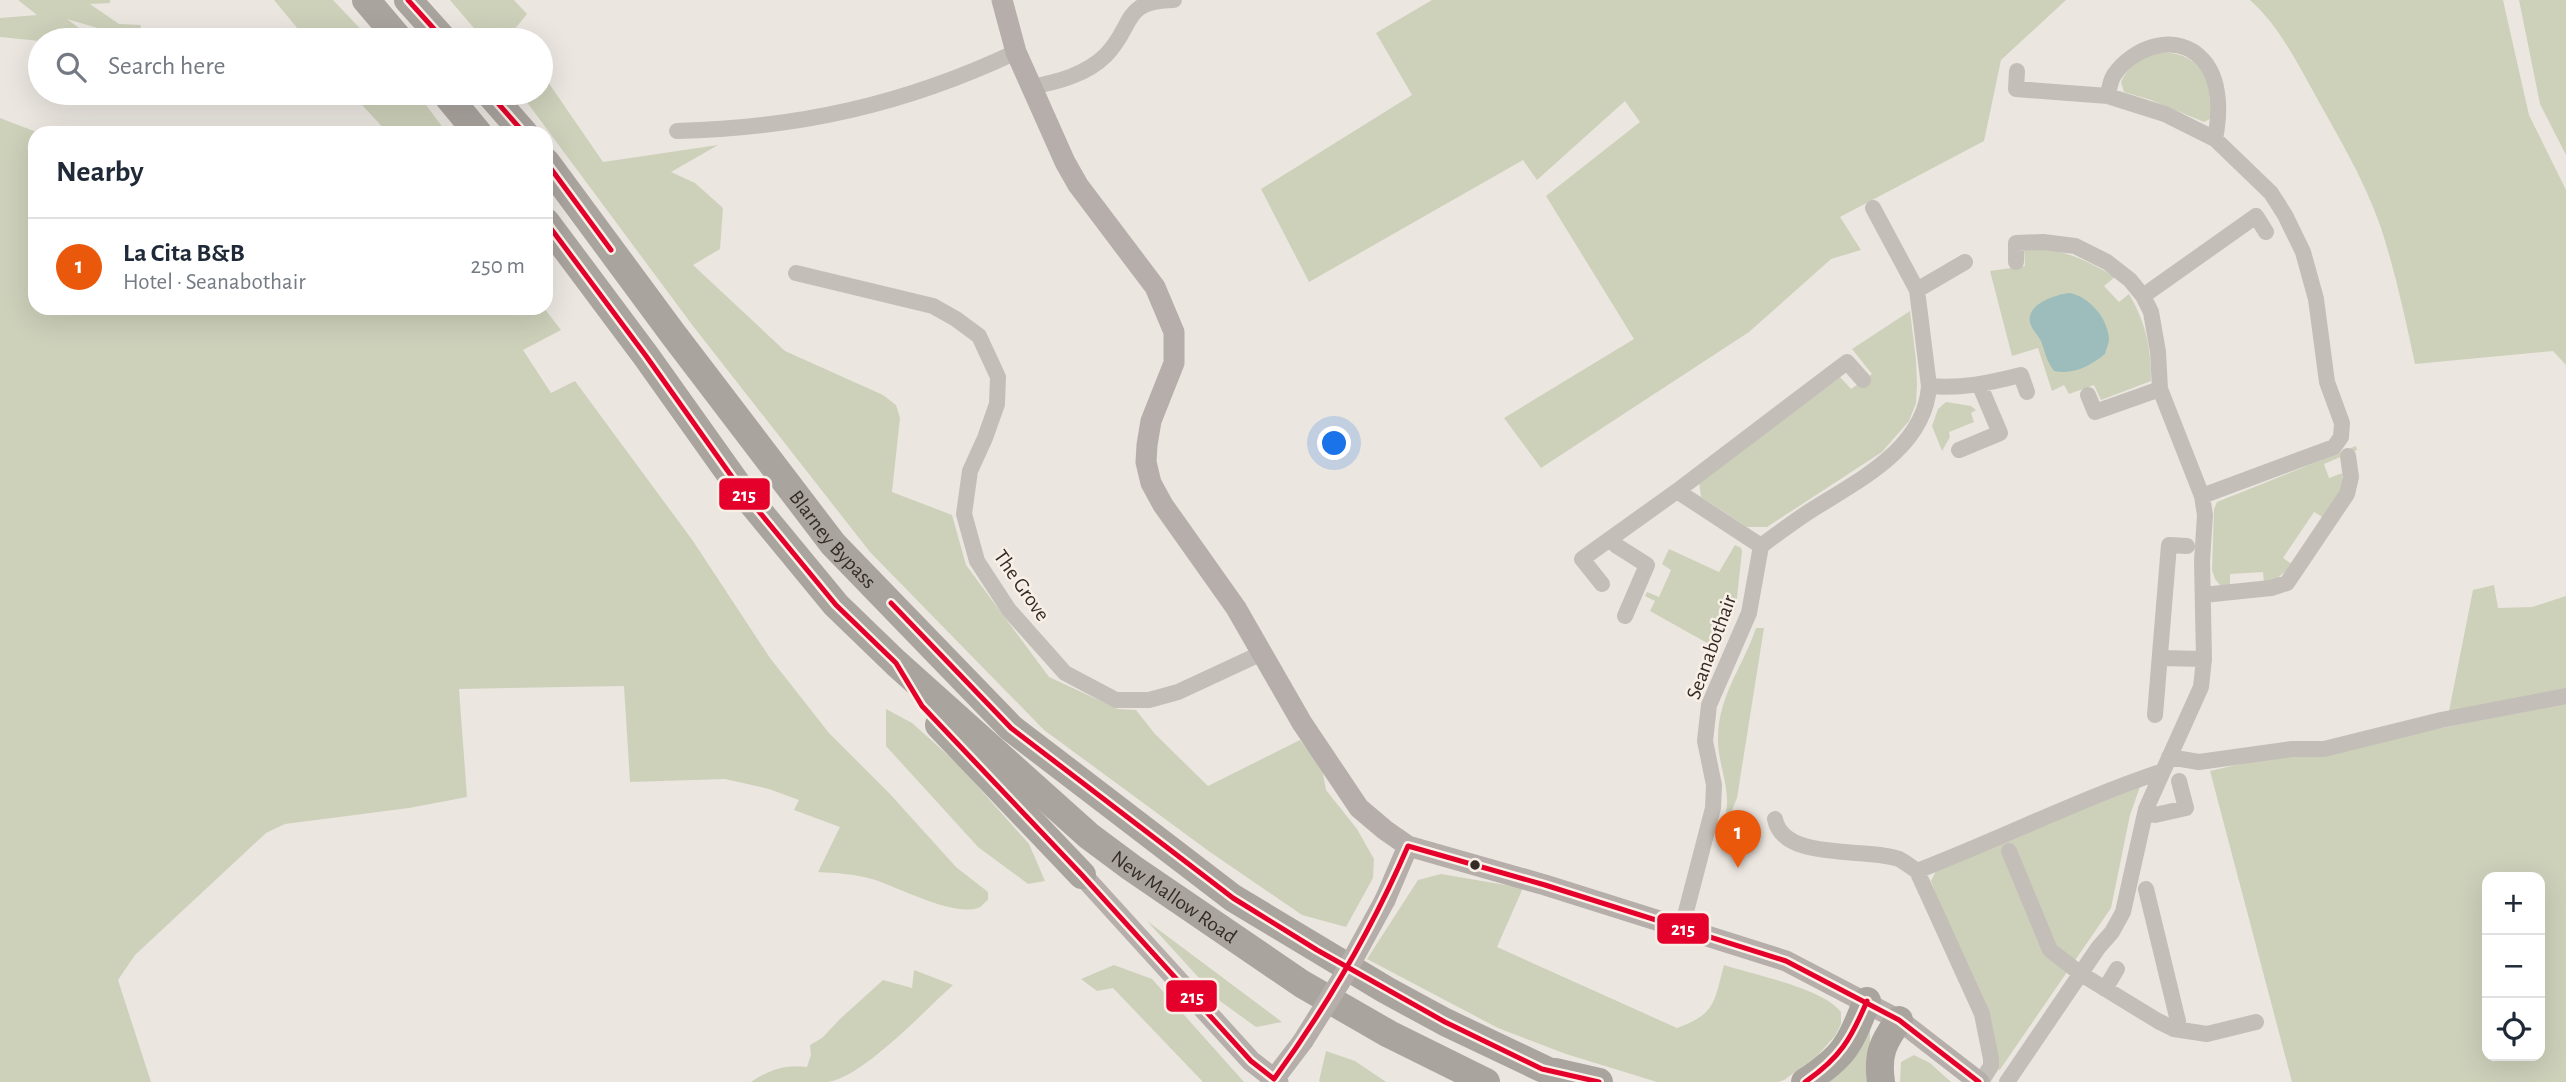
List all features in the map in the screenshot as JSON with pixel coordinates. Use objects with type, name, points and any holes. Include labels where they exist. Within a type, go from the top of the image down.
[{"type":"highway","points":[[366,0],[390,28]]},
{"type":"highway","points":[[408,0],[433,28]]},
{"type":"highway","points":[[455,105],[472,126]]},
{"type":"highway","points":[[500,105],[518,126]]},
{"type":"highway","name":"Blarney Bypass","points":[[553,171],[833,544],[1011,728],[1233,898],[1386,990],[1542,1069]]},
{"type":"highway","name":"Blarney Bypass","points":[[553,231],[742,491],[836,606],[896,663]]},
{"type":"highway","points":[[896,663],[922,706],[1082,875]]},
{"type":"highway","name":"New Mallow Road","points":[[896,663],[1089,836],[1132,868],[1302,984],[1389,1034],[1486,1082]]},
{"type":"highway","points":[[1805,1082],[1831,1065],[1850,1043],[1867,1002]]},
{"type":"highway","points":[[1881,1082],[1879,1067],[1882,1046],[1899,1020]]},
{"type":"highway","points":[[1542,1069],[1572,1082]]},
{"type":"highway","points":[[1542,1069],[1599,1082]]},
{"type":"street","points":[[1002,0],[1016,52],[1078,185],[1155,287],[1174,332],[1174,363],[1151,421],[1146,462],[1151,483],[1236,608],[1302,723],[1359,808],[1385,831],[1408,846],[1682,927],[1786,961],[1899,1020],[1980,1082],[1991,1066],[1982,1014],[1917,871],[1898,859],[1840,853],[1798,844],[1780,833],[1775,819]]},
{"type":"street","points":[[1031,87],[1062,81],[1087,68],[1106,55],[1136,9],[1155,1],[1174,0]]},
{"type":"street","points":[[2108,96],[2113,77],[2129,58],[2149,47],[2168,44],[2189,48],[2204,61],[2213,79],[2218,101],[2215,139]]},
{"type":"street","points":[[677,131],[770,126],[882,103],[936,86],[1016,52]]},
{"type":"street","points":[[2017,71],[2016,89],[2108,96],[2165,114],[2215,139],[2271,193],[2303,252],[2316,299],[2328,382],[2342,423],[2341,437],[2334,447],[2202,496]]},
{"type":"street","points":[[1677,491],[1761,546],[1805,514],[1866,476],[1894,454],[1915,430],[1928,400],[1929,386],[1917,290],[1873,208]]},
{"type":"street","points":[[2143,296],[2256,216],[2266,232]]},
{"type":"street","points":[[2007,1082],[2112,932],[2123,912],[2145,813],[2201,687],[2204,660],[2205,515],[2202,496],[2160,389],[2158,352],[2151,312],[2130,280],[2107,262],[2075,246],[2043,242],[2016,243],[2017,262]]},
{"type":"street","points":[[1917,290],[1965,262]]},
{"type":"street","name":"The Grove","points":[[796,273],[933,306],[979,336],[998,377],[998,404],[970,471],[964,514],[976,561],[1009,610],[1065,673],[1116,699],[1149,699],[1178,692],[1262,653]]},
{"type":"street","points":[[1602,584],[1582,559],[1677,491],[1847,362],[1863,380]]},
{"type":"street","points":[[1929,386],[1980,386],[2021,375],[2027,391]]},
{"type":"street","points":[[1959,450],[2000,433],[1980,386]]},
{"type":"street","points":[[2088,395],[2095,412],[2160,389]]},
{"type":"street","points":[[2203,596],[2271,588],[2287,583],[2347,494],[2351,477],[2348,456]]},
{"type":"street","points":[[1610,539],[1617,547],[1647,565],[1625,616]]},
{"type":"street","points":[[2155,715],[2169,545],[2187,546]]},
{"type":"street","name":"Seanabothair","points":[[1682,927],[1713,808],[1714,785],[1705,741],[1709,705],[1749,613],[1761,546]]},
{"type":"street","points":[[2160,658],[2204,660]]},
{"type":"street","points":[[1917,871],[2002,837],[2166,764],[2199,762],[2292,748],[2324,748],[2441,720],[2566,696]]},
{"type":"street","points":[[2145,813],[2155,815],[2186,808],[2179,781]]},
{"type":"street","points":[[1082,875],[1243,1052],[1276,1081],[1343,977],[1385,900],[1408,846]]},
{"type":"street","points":[[2009,851],[2050,950],[2081,974],[2174,1029],[2207,1034],[2256,1022]]},
{"type":"street","points":[[2146,889],[2178,1021],[2174,1029]]},
{"type":"street","points":[[2105,989],[2117,969]]},
{"type":"green space","points":[[18,0],[110,0],[110,3],[90,4],[119,24],[141,25],[140,28],[97,28],[67,19],[79,28],[28,28],[28,40],[0,37],[0,18],[37,15]]},
{"type":"green space","points":[[274,0],[333,0],[360,28],[297,28]]},
{"type":"green space","points":[[450,0],[514,0],[527,14],[516,28],[474,28]]},
{"type":"green space","points":[[1432,0],[2066,0],[2001,60],[1984,141],[1840,217],[1861,250],[1831,259],[1749,332],[1541,468],[1504,418],[1634,339],[1546,196],[1640,122],[1625,101],[1537,180],[1523,160],[1309,282],[1261,189],[1412,95],[1376,33]]},
{"type":"green space","points":[[2250,0],[2503,0],[2529,115],[2566,190],[2566,365],[2553,351],[2415,364],[2390,259],[2366,190],[2293,55],[2269,20]]},
{"type":"green space","points":[[2519,0],[2566,0],[2566,155],[2540,104]]},
{"type":"green space","points":[[2157,52],[2185,57],[2201,70],[2209,91],[2210,119],[2204,122],[2124,92],[2121,82],[2131,67]]},
{"type":"green space","points":[[553,89],[603,162],[718,145],[671,172],[695,183],[723,208],[720,249],[693,265],[785,351],[883,395],[896,405],[900,418],[892,492],[952,515],[966,565],[1049,677],[1118,709],[1136,710],[1155,734],[1208,786],[1300,740],[1322,768],[1326,790],[1357,829],[1374,859],[1373,878],[1346,927],[1302,915],[1210,852],[1044,730],[870,552],[693,326],[553,137],[553,126],[545,126],[529,105],[553,105]]},
{"type":"green space","points":[[362,105],[426,105],[442,126],[382,126]]},
{"type":"green space","points":[[0,118],[28,129],[28,315],[549,315],[561,330],[523,350],[551,393],[575,381],[693,541],[770,658],[829,733],[890,794],[956,867],[988,892],[988,900],[980,907],[970,910],[957,909],[872,879],[818,872],[840,827],[794,810],[799,800],[769,789],[725,779],[630,782],[624,686],[459,689],[467,797],[409,808],[285,824],[266,833],[135,955],[118,980],[151,1082],[0,1082]]},
{"type":"green space","points":[[2024,248],[2071,255],[2115,277],[2104,286],[2119,302],[2129,294],[2140,315],[2150,358],[2151,381],[2101,400],[2094,385],[2069,394],[2064,385],[2052,391],[2038,348],[2012,356],[1990,271],[2025,266]]},
{"type":"green space","points":[[1910,311],[1916,360],[1916,403],[1909,421],[1882,452],[1767,527],[1747,527],[1701,497],[1699,482],[1840,377],[1851,389],[1872,374],[1852,349]]},
{"type":"green space","points":[[1946,402],[1971,406],[1976,410],[1971,413],[1974,422],[1949,432],[1950,437],[1942,451],[1932,426],[1938,409]]},
{"type":"green space","points":[[2356,446],[2357,450],[2324,464],[2329,478],[2343,473],[2340,493],[2324,518],[2314,512],[2283,558],[2293,565],[2275,580],[2264,583],[2263,572],[2230,574],[2230,585],[2220,585],[2212,570],[2214,509],[2217,502]]},
{"type":"green space","points":[[1735,545],[1742,551],[1736,607],[1716,648],[1650,611],[1655,601],[1645,596],[1647,592],[1659,597],[1671,570],[1662,564],[1669,549],[1719,572]]},
{"type":"green space","points":[[2494,585],[2498,608],[2532,607],[2566,596],[2566,690],[2449,711],[2473,590]]},
{"type":"green space","points":[[1756,628],[1764,628],[1737,798],[1730,815],[1726,813],[1727,794],[1718,747],[1719,722],[1727,694]]},
{"type":"green space","points":[[2566,703],[2566,1082],[2292,1082],[2210,771],[2266,758],[2387,739]]},
{"type":"green space","points":[[886,709],[912,723],[957,763],[1029,844],[1045,881],[1028,884],[978,847],[886,746]]},
{"type":"green space","points":[[2141,784],[2130,815],[2111,908],[1999,1071],[1997,1059],[1931,881],[1937,869]]},
{"type":"green space","points":[[1441,874],[1523,888],[1497,947],[1677,1028],[1706,1012],[1715,998],[1724,965],[1787,983],[1819,996],[1841,1012],[1841,1024],[1835,1036],[1817,1056],[1778,1082],[1657,1082],[1566,1054],[1498,1028],[1367,959],[1418,880]]},
{"type":"green space","points":[[1147,921],[1282,1022],[1256,1027],[1220,1001]]},
{"type":"green space","points":[[1114,965],[1152,979],[1244,1082],[1203,1082],[1113,988],[1097,991],[1081,979]]},
{"type":"green space","points":[[914,970],[953,985],[876,1056],[842,1077],[828,1082],[751,1082],[778,1069],[807,1067],[811,1055],[810,1045],[822,1038],[883,980],[912,988]]},
{"type":"green space","points":[[1870,1024],[1870,1082],[1825,1082]]},
{"type":"green space","points":[[1326,1051],[1355,1061],[1386,1082],[1319,1081]]},
{"type":"green space","points":[[1914,1055],[1930,1063],[1951,1082],[1900,1082],[1901,1062]]},
{"type":"water","points":[[2070,293],[2084,299],[2096,309],[2108,330],[2109,342],[2105,354],[2088,366],[2075,371],[2054,371],[2031,325],[2030,316],[2037,305],[2058,295]]},
{"type":"transit line","name":"215","points":[[408,0],[433,28]]},
{"type":"transit line","name":"215","points":[[500,105],[518,126]]},
{"type":"transit line","name":"215","points":[[553,171],[611,250]]},
{"type":"transit line","name":"215","points":[[553,231],[742,491],[836,605],[896,663],[922,706],[1082,875],[1251,1061],[1274,1079],[1347,966],[1408,846],[1545,885],[1786,961],[1899,1020],[1979,1082]]},
{"type":"transit line","name":"215","points":[[891,603],[1011,728],[1233,898],[1317,950],[1445,1022],[1542,1069],[1599,1082]]},
{"type":"transit line","name":"215","points":[[1805,1082],[1827,1065],[1843,1047],[1867,1001]]},
{"type":"place","name":"La Cita B&B","points":[[1738,868]]}]
